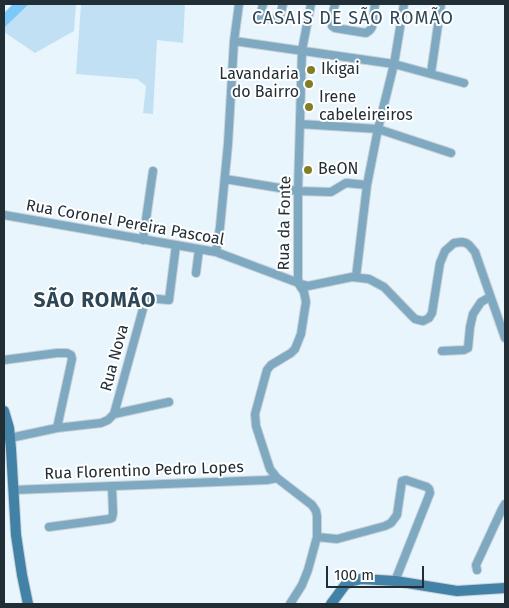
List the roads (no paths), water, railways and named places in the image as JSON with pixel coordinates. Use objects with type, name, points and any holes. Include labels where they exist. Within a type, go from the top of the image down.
[{"type":"main road","points":[[4,410],[10,438],[16,535],[28,604]]},
{"type":"main road","points":[[331,604],[343,587],[352,581],[366,579],[394,581],[457,591],[505,588]]},
{"type":"street","points":[[216,252],[225,179],[234,41],[239,4]]},
{"type":"street","points":[[263,4],[260,17],[279,20],[283,4]]},
{"type":"street","name":"Rua da Fonte","points":[[290,604],[302,586],[315,548],[317,516],[312,506],[277,478],[270,469],[256,426],[255,414],[267,370],[271,365],[291,353],[299,342],[306,302],[304,292],[298,283],[298,191],[302,50],[311,4]]},
{"type":"street","points":[[335,4],[332,26],[366,33],[372,27],[375,4]]},
{"type":"street","points":[[404,4],[394,64],[367,185],[356,277],[369,279],[384,287],[415,319],[423,321],[429,318],[432,313],[441,259],[451,244],[462,242],[469,245],[475,252],[505,338]]},
{"type":"street","points":[[431,73],[441,4]]},
{"type":"street","points":[[234,41],[394,64],[464,83]]},
{"type":"street","points":[[300,124],[378,129],[451,153]]},
{"type":"street","points":[[143,240],[153,171]]},
{"type":"street","points":[[225,179],[298,191],[331,192],[346,183],[367,185]]},
{"type":"street","name":"Rua Coronel Pereira Pascoal","points":[[4,215],[216,252],[308,286],[356,277]]},
{"type":"street","name":"Rua Nova","points":[[10,438],[57,428],[101,423],[108,420],[114,414],[146,298],[169,300],[176,245]]},
{"type":"street","points":[[196,273],[199,249]]},
{"type":"street","points":[[442,351],[464,350],[468,348],[473,314],[481,302],[490,297]]},
{"type":"street","points":[[4,360],[57,353],[70,355],[72,359],[57,428]]},
{"type":"street","points":[[114,414],[170,402]]},
{"type":"street","name":"Rua Florentino Pedro Lopes","points":[[13,490],[277,478]]},
{"type":"street","points":[[317,537],[337,539],[385,526],[391,523],[397,515],[402,481],[406,480],[427,487],[430,494],[394,581]]},
{"type":"street","points":[[49,527],[109,520],[112,518],[113,513],[112,486]]},
{"type":"street","points":[[476,570],[476,565],[505,504]]},
{"type":"water","points":[[13,4],[29,4],[4,28],[4,13]]},
{"type":"place","name":"Ikigai","points":[[311,70]]},
{"type":"place","name":"Lavandaria do Bairro","points":[[309,84]]},
{"type":"place","name":"Irene cabeleireiros","points":[[309,107]]},
{"type":"place","name":"BeON","points":[[308,170]]},
{"type":"district","name":"CASAIS DE SÃO ROMÃO","points":[[353,19]]},
{"type":"district","name":"SÃO ROMÃO","points":[[95,301]]}]
